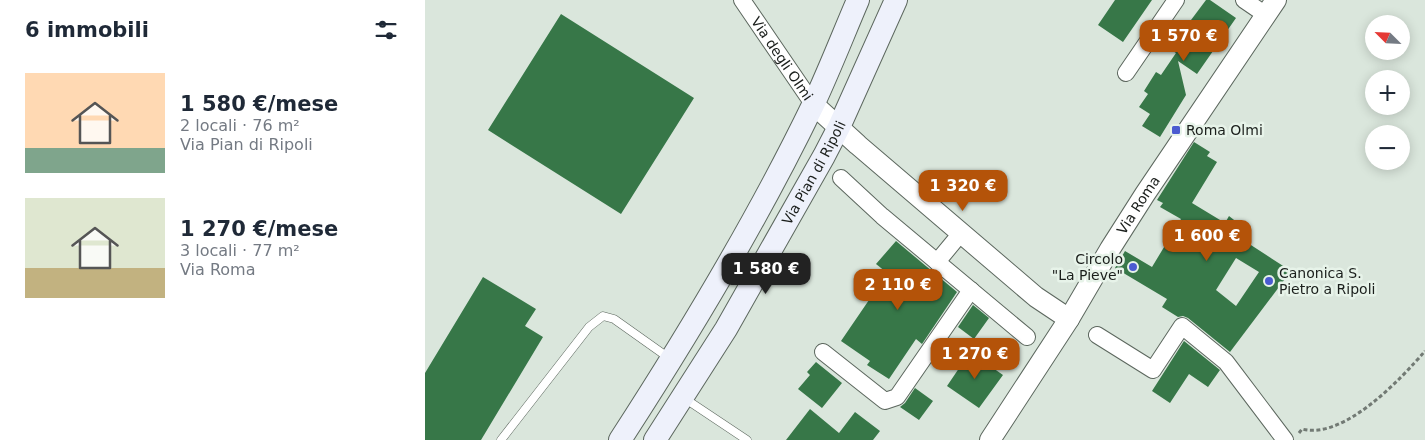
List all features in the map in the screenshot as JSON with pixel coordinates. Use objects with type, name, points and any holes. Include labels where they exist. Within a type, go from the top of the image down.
[{"type":"main road","points":[[620,440],[672,360],[740,242],[813,104],[858,0]]},
{"type":"main road","name":"Via Pian di Ripoli","points":[[655,440],[726,329],[839,127],[896,0]]},
{"type":"street","name":"Via degli Olmi","points":[[742,0],[813,104],[1037,297],[1069,319]]},
{"type":"street","points":[[1126,73],[1175,0]]},
{"type":"street","points":[[1244,0],[1271,7]]},
{"type":"street","name":"Via Roma","points":[[990,440],[1069,319],[1145,194],[1271,7]]},
{"type":"street","points":[[841,178],[1027,337]]},
{"type":"street","points":[[937,262],[961,233]]},
{"type":"street","points":[[823,352],[885,401],[897,397],[971,290]]},
{"type":"street","points":[[1097,336],[1153,370],[1182,326],[1226,362],[1292,437]]},
{"type":"lane","points":[[501,440],[589,327],[603,316],[614,319],[672,360]]},
{"type":"lane","points":[[683,397],[747,440]]},
{"type":"path","points":[[1292,437],[1302,429],[1315,434],[1332,432],[1364,414],[1387,394],[1425,351]]},
{"type":"building","points":[[1115,0],[1152,0],[1123,42],[1098,25]]},
{"type":"building","points":[[1206,0],[1210,0],[1236,18],[1197,74],[1178,61],[1186,95],[1160,137],[1142,126],[1150,114],[1139,107],[1148,94],[1144,91],[1156,72],[1161,75],[1176,53],[1160,43],[1175,21],[1185,28]]},
{"type":"building","points":[[561,14],[694,98],[621,214],[488,130]]},
{"type":"building","points":[[1194,142],[1210,152],[1207,156],[1217,162],[1192,203],[1225,223],[1229,216],[1243,227],[1237,236],[1291,271],[1230,352],[1188,318],[1178,317],[1162,307],[1167,299],[1115,268],[1125,251],[1152,267],[1181,219],[1160,207],[1163,203],[1157,200]],"holes":[[[1236,258],[1259,272],[1236,306],[1216,290]]]},
{"type":"building","points":[[896,241],[957,292],[922,344],[916,339],[889,379],[867,365],[870,361],[841,341],[869,300],[866,297],[886,272],[876,264]]},
{"type":"building","points":[[483,277],[536,309],[525,326],[543,337],[481,440],[425,440],[425,373]]},
{"type":"building","points":[[973,305],[989,318],[974,339],[958,327]]},
{"type":"building","points":[[1184,341],[1220,370],[1208,387],[1189,374],[1170,403],[1152,391]]},
{"type":"building","points":[[970,352],[1003,375],[979,408],[947,386]]},
{"type":"building","points":[[816,362],[842,383],[822,408],[798,389],[810,375],[807,372]]},
{"type":"building","points":[[915,388],[933,401],[919,420],[900,407]]},
{"type":"building","points":[[810,409],[839,433],[855,412],[880,431],[873,440],[786,440]]},
{"type":"place","name":"Roma Olmi","points":[[1176,130]]},
{"type":"place","name":"Circolo \"La Pieve\"","points":[[1133,267]]},
{"type":"place","name":"Canonica S. Pietro a Ripoli","points":[[1269,281]]}]
